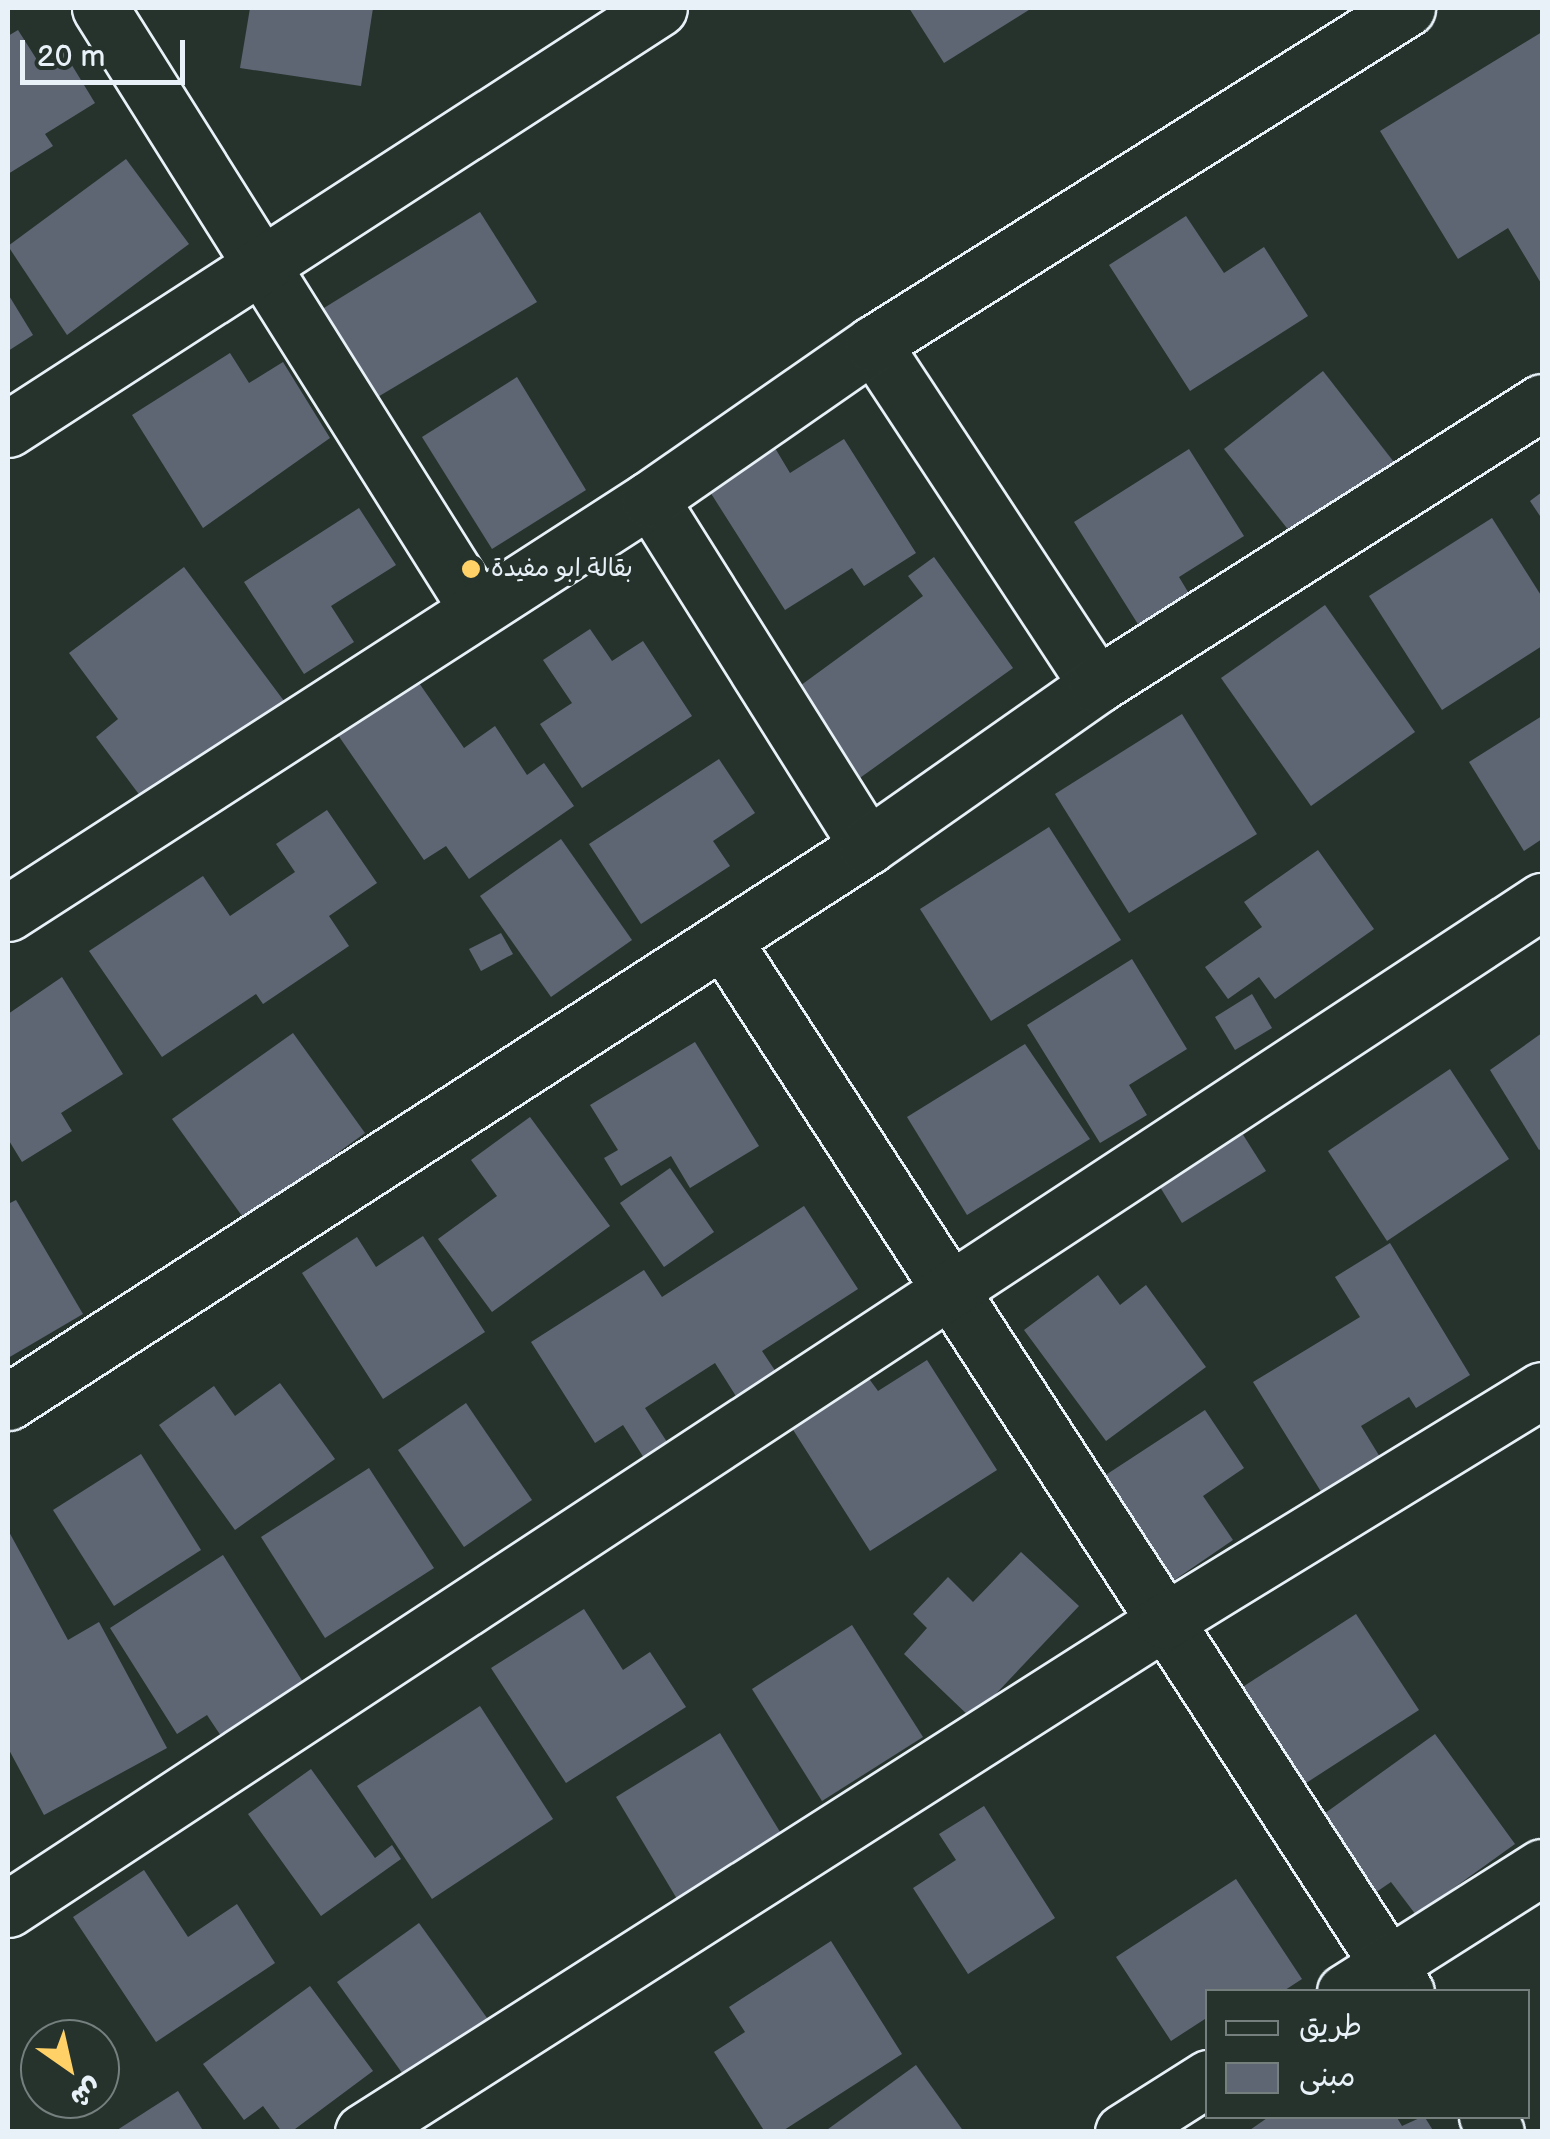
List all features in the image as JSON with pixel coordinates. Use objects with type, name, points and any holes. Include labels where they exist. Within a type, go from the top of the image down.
[{"type":"street","points":[[100,8],[478,610]]},
{"type":"street","points":[[8,429],[660,8]]},
{"type":"street","points":[[8,913],[650,499],[873,344],[1407,8]]},
{"type":"street","points":[[873,344],[1097,685]]},
{"type":"street","points":[[8,1402],[868,846],[1097,685],[1542,402]]},
{"type":"street","points":[[650,499],[868,846]]},
{"type":"street","points":[[8,1908],[950,1296],[1542,901]]},
{"type":"street","points":[[723,940],[950,1296],[1165,1621],[1380,1982],[1542,1868]]},
{"type":"street","points":[[363,2132],[1165,1621],[1542,1390]]},
{"type":"street","points":[[1123,2132],[1205,2080]]},
{"type":"building","points":[[250,8],[373,8],[361,86],[240,68]]},
{"type":"building","points":[[909,8],[1032,8],[944,63]]},
{"type":"building","points":[[18,30],[39,63],[62,49],[95,103],[45,134],[53,146],[8,174],[8,36]]},
{"type":"building","points":[[1542,32],[1542,285],[1508,228],[1458,259],[1380,131]]},
{"type":"building","points":[[126,159],[189,244],[67,335],[8,246]]},
{"type":"building","points":[[480,212],[537,302],[361,407],[306,319]]},
{"type":"building","points":[[1186,216],[1224,273],[1264,247],[1308,316],[1190,391],[1109,265]]},
{"type":"building","points":[[8,294],[33,335],[8,351]]},
{"type":"building","points":[[230,353],[249,383],[283,362],[330,438],[203,528],[132,415]]},
{"type":"building","points":[[1323,371],[1397,466],[1302,547],[1224,449]]},
{"type":"building","points":[[517,377],[586,490],[492,549],[422,437]]},
{"type":"building","points":[[844,439],[916,553],[864,586],[852,568],[785,610],[705,484],[772,443],[790,473]]},
{"type":"building","points":[[1189,449],[1244,536],[1179,577],[1191,597],[1141,629],[1074,522]]},
{"type":"building","points":[[1542,492],[1542,519],[1530,501]]},
{"type":"building","points":[[359,508],[396,565],[331,606],[354,642],[304,674],[244,582]]},
{"type":"building","points":[[1492,518],[1542,597],[1542,646],[1442,710],[1369,596]]},
{"type":"building","points":[[934,557],[1013,668],[857,780],[793,691],[923,596],[908,576]]},
{"type":"building","points":[[184,567],[284,701],[147,805],[96,737],[118,719],[69,653]]},
{"type":"building","points":[[1325,605],[1415,732],[1311,806],[1221,678]]},
{"type":"building","points":[[590,629],[612,661],[643,641],[692,716],[582,788],[540,724],[572,703],[543,660]]},
{"type":"building","points":[[417,680],[464,748],[495,726],[527,775],[544,763],[574,806],[469,879],[446,846],[424,860],[338,735]]},
{"type":"building","points":[[1182,714],[1257,834],[1129,913],[1055,794]]},
{"type":"building","points":[[1542,716],[1542,839],[1524,851],[1469,762]]},
{"type":"building","points":[[719,759],[755,813],[713,841],[730,866],[641,924],[589,844]]},
{"type":"building","points":[[327,810],[377,883],[329,916],[349,946],[263,1004],[256,994],[162,1057],[89,951],[203,876],[230,916],[295,872],[276,844]]},
{"type":"building","points":[[1049,827],[1121,940],[991,1021],[920,909]]},
{"type":"building","points":[[561,839],[632,940],[551,997],[480,896]]},
{"type":"building","points":[[1318,850],[1374,929],[1275,999],[1259,977],[1228,999],[1205,967],[1262,927],[1244,902]]},
{"type":"building","points":[[501,933],[513,954],[481,971],[469,949]]},
{"type":"building","points":[[1132,959],[1187,1049],[1129,1085],[1147,1115],[1100,1143],[1027,1025]]},
{"type":"building","points":[[62,977],[123,1074],[61,1113],[72,1131],[22,1162],[8,1139],[8,1014]]},
{"type":"building","points":[[1252,994],[1272,1028],[1235,1050],[1215,1017]]},
{"type":"building","points":[[293,1033],[365,1133],[245,1220],[172,1119]]},
{"type":"building","points":[[1542,1033],[1542,1148],[1539,1150],[1490,1070]]},
{"type":"building","points":[[695,1042],[759,1146],[690,1188],[671,1156],[621,1186],[604,1158],[618,1150],[590,1105]]},
{"type":"building","points":[[1025,1044],[1090,1139],[967,1215],[907,1117]]},
{"type":"building","points":[[1450,1069],[1509,1159],[1387,1241],[1328,1151]]},
{"type":"building","points":[[530,1117],[610,1226],[492,1312],[438,1239],[497,1196],[471,1160]]},
{"type":"building","points":[[1240,1130],[1266,1171],[1182,1223],[1157,1182]]},
{"type":"building","points":[[670,1168],[714,1232],[664,1267],[620,1203]]},
{"type":"building","points":[[16,1200],[83,1314],[8,1358],[8,1204]]},
{"type":"building","points":[[804,1206],[858,1289],[762,1351],[786,1387],[746,1412],[715,1363],[645,1408],[667,1442],[644,1458],[623,1425],[595,1443],[531,1342],[644,1270],[662,1297]]},
{"type":"building","points":[[423,1236],[485,1332],[383,1399],[302,1273],[357,1237],[376,1267]]},
{"type":"building","points":[[1390,1243],[1470,1375],[1416,1408],[1409,1397],[1361,1426],[1383,1462],[1325,1498],[1253,1382],[1360,1317],[1335,1277]]},
{"type":"building","points":[[1098,1275],[1120,1305],[1146,1285],[1206,1367],[1106,1441],[1024,1330]]},
{"type":"building","points":[[927,1360],[997,1470],[870,1551],[790,1425],[867,1376],[878,1391]]},
{"type":"building","points":[[280,1383],[335,1459],[235,1530],[159,1425],[214,1386],[235,1416]]},
{"type":"building","points":[[466,1403],[532,1500],[464,1547],[398,1450]]},
{"type":"building","points":[[1205,1410],[1244,1468],[1203,1496],[1233,1540],[1173,1581],[1155,1554],[1133,1568],[1095,1482]]},
{"type":"building","points":[[141,1454],[201,1550],[114,1606],[53,1510]]},
{"type":"building","points":[[369,1468],[434,1568],[325,1638],[261,1537]]},
{"type":"building","points":[[8,1530],[68,1640],[99,1622],[167,1748],[44,1815],[8,1748]]},
{"type":"building","points":[[1021,1552],[1079,1606],[972,1719],[904,1654],[927,1628],[913,1614],[948,1577],[973,1602]]},
{"type":"building","points":[[223,1555],[308,1690],[225,1742],[207,1715],[177,1734],[110,1628]]},
{"type":"building","points":[[584,1609],[623,1670],[650,1652],[686,1707],[566,1783],[491,1668]]},
{"type":"building","points":[[1356,1614],[1419,1710],[1286,1796],[1224,1699]]},
{"type":"building","points":[[852,1625],[923,1737],[822,1801],[752,1689]]},
{"type":"building","points":[[480,1706],[553,1819],[432,1899],[357,1786]]},
{"type":"building","points":[[720,1733],[788,1845],[683,1909],[616,1797]]},
{"type":"building","points":[[1435,1734],[1515,1844],[1416,1915],[1391,1882],[1372,1895],[1317,1819]]},
{"type":"building","points":[[311,1769],[375,1858],[392,1845],[401,1859],[321,1916],[248,1814]]},
{"type":"building","points":[[984,1806],[1055,1918],[968,1974],[913,1888],[956,1860],[939,1834]]},
{"type":"building","points":[[144,1870],[188,1937],[237,1904],[275,1963],[156,2042],[73,1917]]},
{"type":"building","points":[[1236,1879],[1302,1979],[1287,1989],[1205,1989],[1205,2019],[1171,2041],[1116,1957]]},
{"type":"building","points":[[419,1923],[487,2018],[405,2077],[337,1982]]},
{"type":"building","points":[[831,1941],[902,2054],[781,2132],[765,2132],[714,2052],[745,2032],[729,2007]]},
{"type":"building","points":[[310,1986],[373,2071],[291,2132],[282,2132],[263,2106],[244,2120],[203,2064]]},
{"type":"building","points":[[916,2065],[964,2132],[824,2132]]},
{"type":"building","points":[[178,2091],[204,2132],[114,2132]]},
{"type":"building","points":[[1266,2119],[1398,2119],[1402,2126],[1426,2119],[1434,2132],[1247,2132]]},
{"type":"place","name":"بقالة ابو مفيدة","points":[[471,569]]}]
